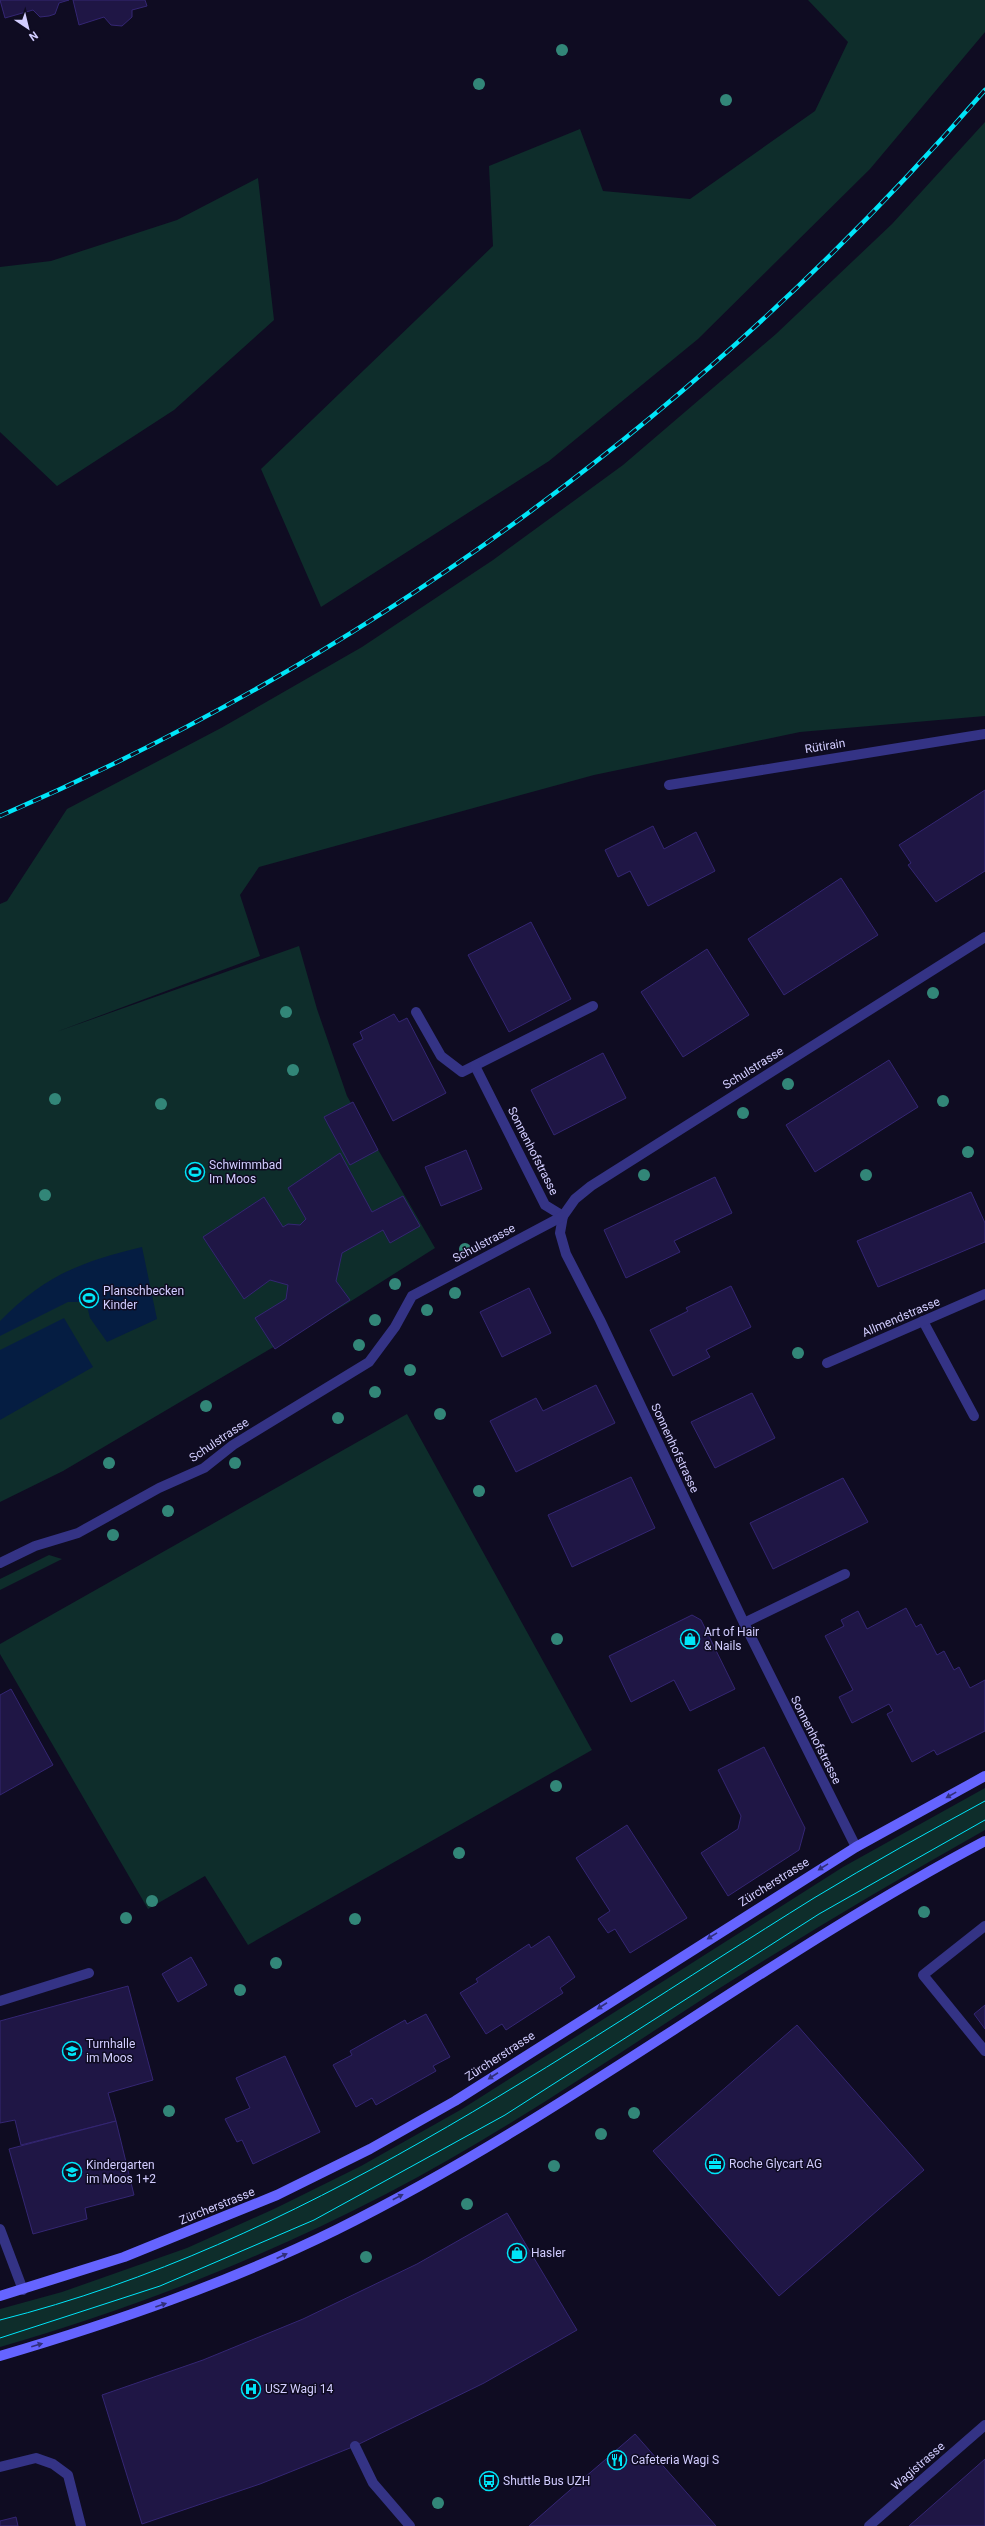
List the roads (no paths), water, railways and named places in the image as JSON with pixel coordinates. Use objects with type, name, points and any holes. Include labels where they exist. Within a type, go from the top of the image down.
[{"type":"main road","name":"Zürcherstrasse","points":[[0,2296],[124,2257],[277,2195],[370,2149],[455,2101],[856,1847],[985,1776]]},
{"type":"main road","points":[[0,2356],[95,2328],[174,2300],[273,2260],[338,2229],[502,2138],[810,1942],[928,1872],[985,1841]]},
{"type":"street","name":"Rütirain","points":[[669,785],[985,734]]},
{"type":"street","name":"Schulstrasse","points":[[0,1563],[35,1546],[78,1533],[159,1488],[204,1468],[233,1445],[369,1362],[395,1327],[412,1296],[563,1216],[575,1199],[591,1186],[985,937]]},
{"type":"street","points":[[416,1012],[441,1056],[462,1072],[593,1006]]},
{"type":"street","name":"Sonnenhofstrasse","points":[[475,1066],[545,1205],[563,1216],[560,1233],[566,1254],[604,1327],[744,1623],[856,1847]]},
{"type":"street","name":"Allmendstrasse","points":[[827,1363],[985,1294]]},
{"type":"street","points":[[923,1321],[974,1416]]},
{"type":"street","points":[[744,1623],[845,1574]]},
{"type":"street","points":[[985,1926],[923,1975],[985,2051]]},
{"type":"street","points":[[0,2001],[90,1973]]},
{"type":"street","points":[[0,2229],[23,2290]]},
{"type":"street","name":"Wagistrasse","points":[[869,2526],[985,2425]]},
{"type":"street","points":[[355,2446],[373,2483],[410,2526]]},
{"type":"street","points":[[0,2467],[36,2458],[54,2464],[68,2475],[81,2526]]},
{"type":"water","name":"Planschbecken Kinder","points":[[142,1247],[157,1319],[107,1342],[90,1318],[86,1302],[68,1302],[0,1336],[0,1321],[17,1305],[49,1281],[65,1272],[100,1258]]},
{"type":"water","points":[[64,1318],[93,1367],[0,1420],[0,1350]]},
{"type":"tram line","points":[[0,2320],[111,2287],[218,2245],[322,2196],[423,2141],[522,2082],[814,1898],[899,1848],[985,1801]]},
{"type":"tram line","points":[[0,2338],[160,2286],[314,2220],[505,2115],[819,1914],[985,1820]]},
{"type":"railway","points":[[0,816],[141,750],[277,677],[408,597],[534,509],[655,414],[770,313],[880,205],[985,90]]},
{"type":"place","name":"Schwimmbad Im Moos","points":[[195,1172]]},
{"type":"place","name":"Planschbecken Kinder","points":[[89,1298]]},
{"type":"place","name":"Art of Hair & Nails","points":[[690,1639]]},
{"type":"place","name":"Turnhalle im Moos","points":[[72,2051]]},
{"type":"place","name":"Roche Glycart AG","points":[[715,2164]]},
{"type":"place","name":"Kindergarten im Moos 1+2","points":[[72,2172]]},
{"type":"place","name":"Hasler","points":[[517,2253]]},
{"type":"place","name":"USZ Wagi 14","points":[[251,2389]]},
{"type":"place","name":"Cafeteria Wagi S","points":[[617,2460]]},
{"type":"place","name":"Shuttle Bus UZH","points":[[489,2481]]}]
